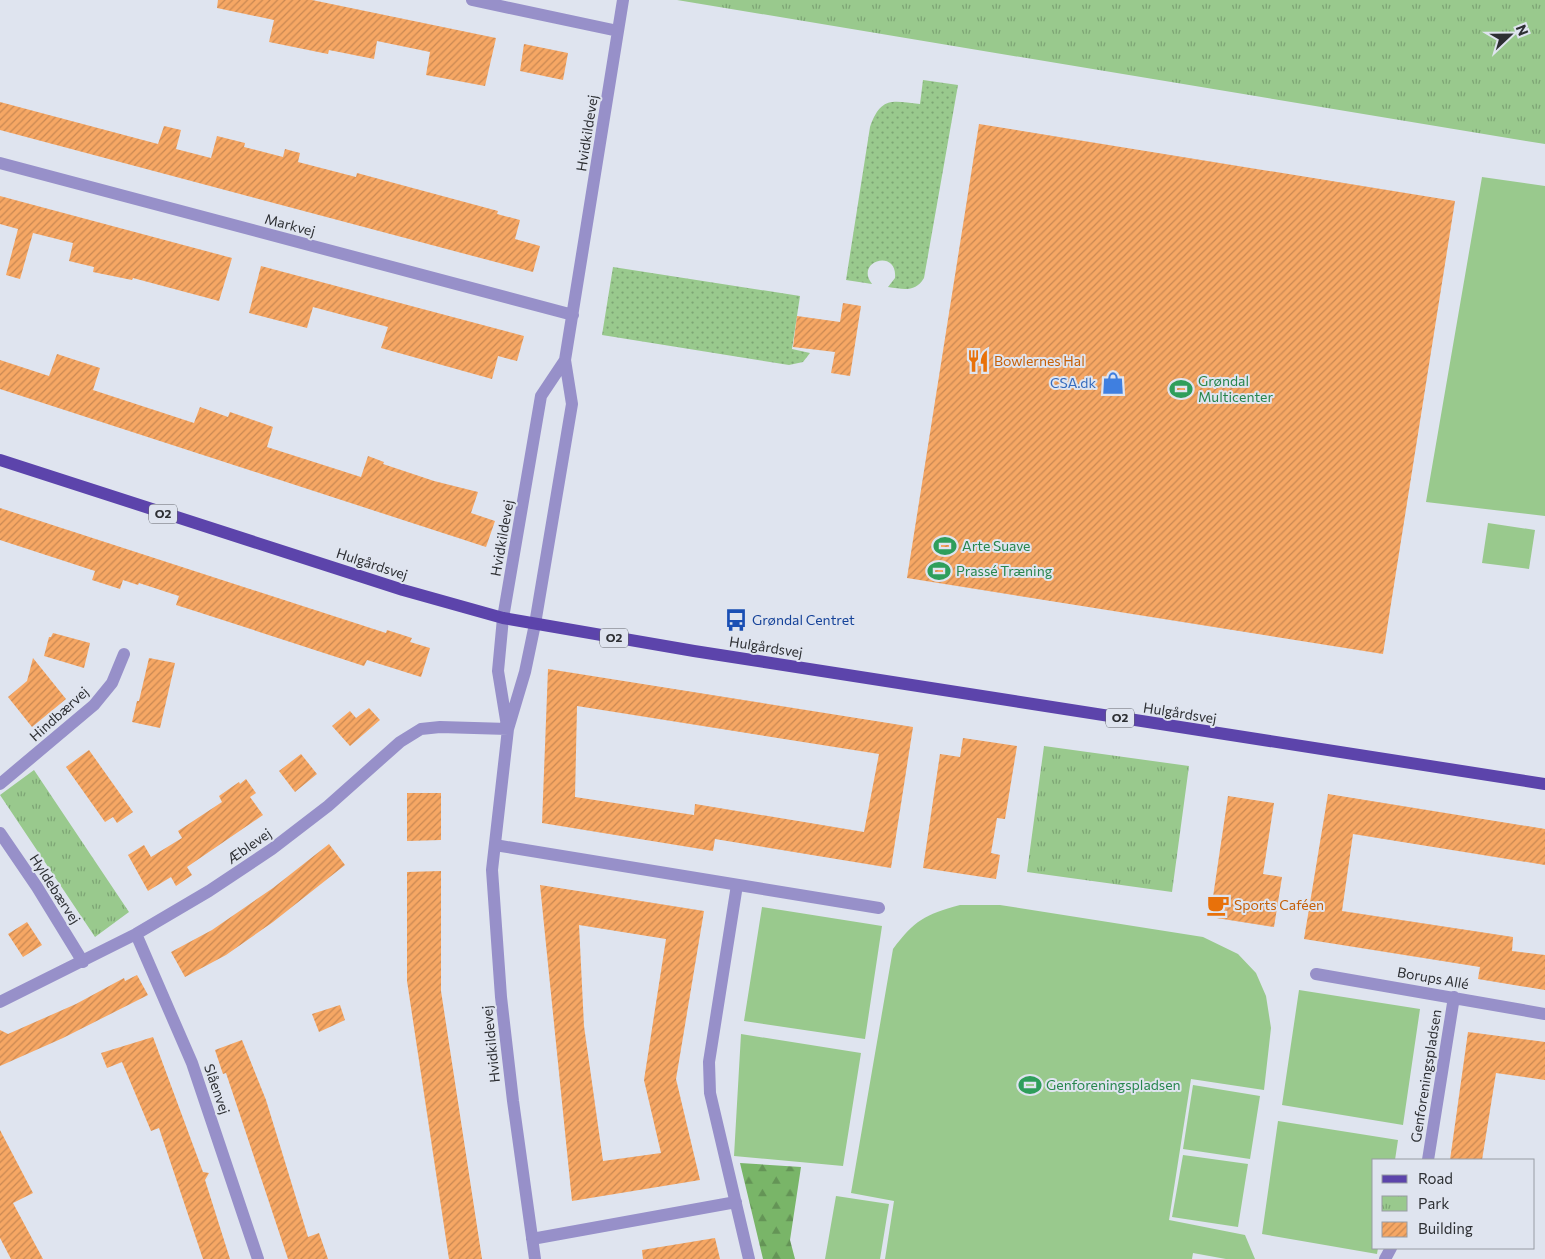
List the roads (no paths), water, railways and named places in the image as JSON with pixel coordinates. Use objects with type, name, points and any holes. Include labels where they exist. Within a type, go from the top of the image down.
[{"type":"main road","name":"Hulgårdsvej","points":[[0,460],[403,590],[503,618],[704,653],[1545,784]]},
{"type":"street","points":[[472,0],[618,31]]},
{"type":"street","name":"Hvidkildevej","points":[[535,1259],[501,997],[492,870],[508,729],[525,672],[535,624],[572,404],[565,360],[624,0]]},
{"type":"street","name":"Markvej","points":[[0,163],[573,316]]},
{"type":"street","name":"Hvidkildevej","points":[[508,729],[498,671],[503,618],[541,396],[565,360]]},
{"type":"street","name":"Hindbærvej","points":[[0,784],[94,705],[112,683],[124,654]]},
{"type":"street","name":"Æblevej","points":[[0,1002],[136,934],[209,891],[272,849],[339,797],[400,742],[421,729],[440,727],[508,729]]},
{"type":"street","name":"Hyldebærvej","points":[[0,833],[37,886],[83,962]]},
{"type":"street","points":[[496,845],[879,908]]},
{"type":"street","points":[[737,884],[709,1062],[710,1093],[749,1259]]},
{"type":"street","name":"Slåenvej","points":[[136,934],[192,1063],[258,1259]]},
{"type":"street","name":"Borups Allé","points":[[1316,974],[1545,1014]]},
{"type":"street","name":"Genforeningspladsen","points":[[1428,1159],[1454,997]]},
{"type":"street","points":[[532,1239],[736,1202]]},
{"type":"place","name":"Bowlernes Hal","points":[[978,361]]},
{"type":"place","name":"CSA.dk","points":[[1113,383]]},
{"type":"place","name":"Grøndal Multicenter","points":[[1181,389]]},
{"type":"place","name":"Arte Suave","points":[[945,546]]},
{"type":"place","name":"Prassé Træning","points":[[939,571]]},
{"type":"place","name":"Grøndal Centret","points":[[736,620]]},
{"type":"place","name":"Sports Caféen","points":[[1218,905]]},
{"type":"place","name":"Genforeningspladsen","points":[[1030,1085]]}]
